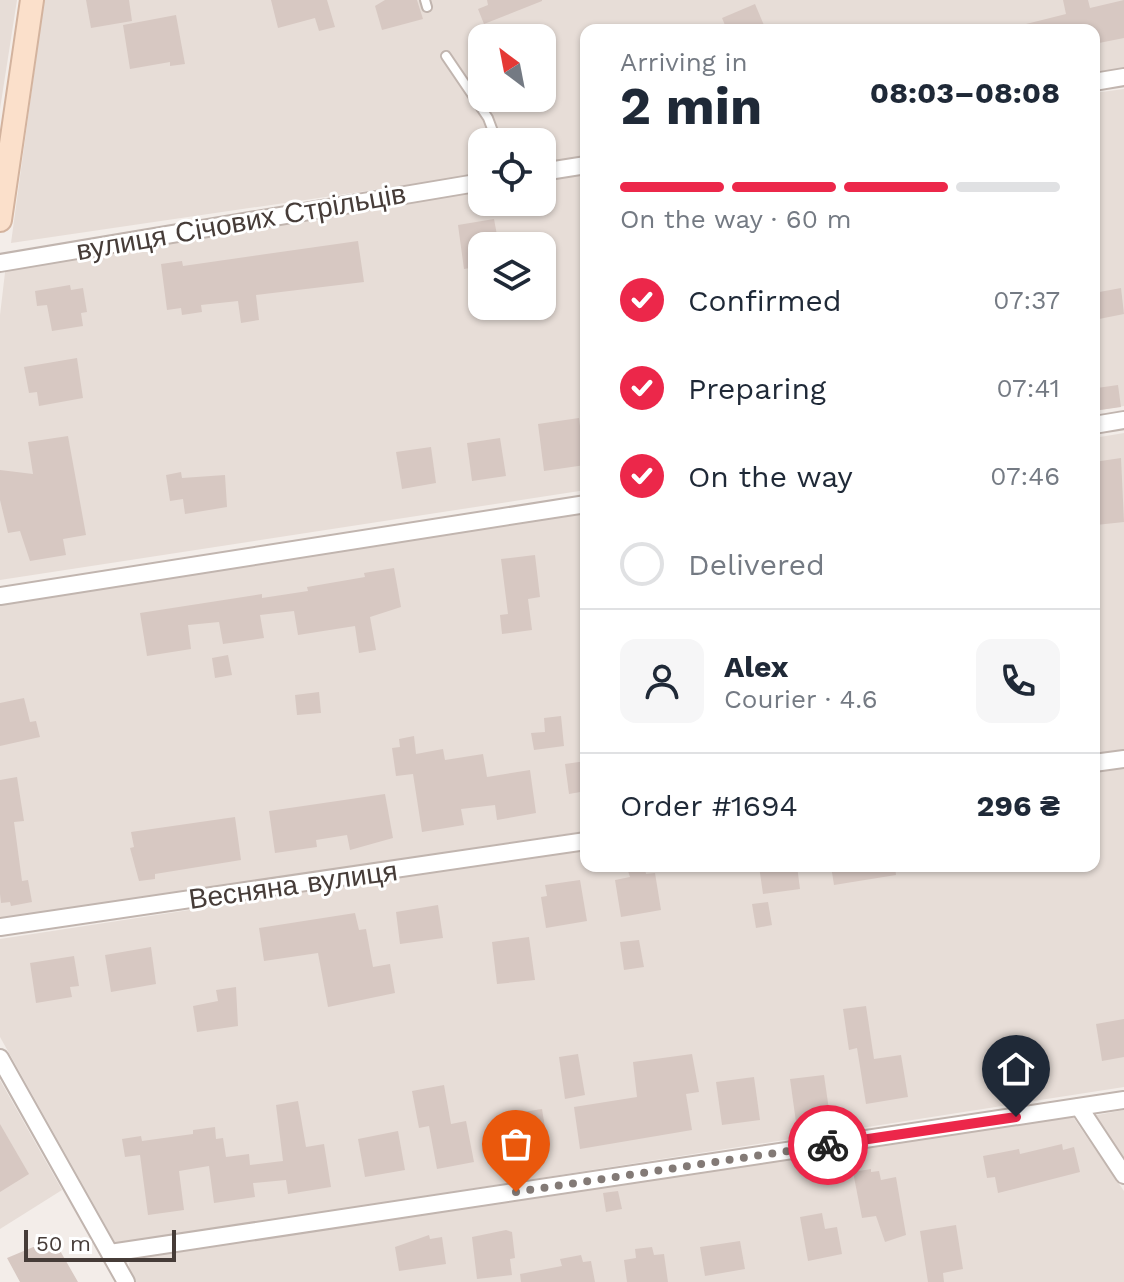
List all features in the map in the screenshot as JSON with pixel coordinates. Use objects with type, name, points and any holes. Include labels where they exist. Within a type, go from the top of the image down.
[{"type":"street","points":[[0,220],[32,0]]},
{"type":"street","points":[[1100,81],[1124,77]]},
{"type":"street","points":[[556,170],[580,166]]},
{"type":"street","name":"вулиця Січових Стрільців","points":[[0,263],[468,184]]},
{"type":"street","points":[[1100,424],[1124,420]]},
{"type":"street","points":[[0,596],[580,505]]},
{"type":"street","points":[[1100,762],[1124,759]]},
{"type":"street","name":"Весняна вулиця","points":[[0,927],[580,842]]},
{"type":"street","points":[[0,1058],[126,1282]]},
{"type":"street","points":[[110,1253],[1124,1100]]},
{"type":"street","points":[[1079,1107],[1124,1175]]},
{"type":"lane","points":[[446,56],[492,128]]},
{"type":"shaded area","points":[[0,0],[17,0],[0,109]]},
{"type":"shaded area","points":[[44,0],[1124,0],[1124,73],[1100,77],[1100,24],[580,24],[580,159],[556,163],[556,128],[468,128],[468,176],[11,243]]},
{"type":"shaded area","points":[[1124,89],[1124,406],[1100,410],[1100,92]]},
{"type":"shaded area","points":[[580,174],[580,491],[0,580],[0,315],[6,264],[468,191],[468,216],[556,216],[556,178]]},
{"type":"shaded area","points":[[1124,433],[1124,750],[1100,753],[1100,437]]},
{"type":"shaded area","points":[[580,512],[580,832],[0,919],[0,596]]},
{"type":"shaded area","points":[[1124,767],[1124,1087],[116,1244],[0,1037],[0,939],[580,850],[580,872],[1100,872],[1100,771]]},
{"type":"shaded area","points":[[0,1080],[62,1190],[0,1229]]},
{"type":"shaded area","points":[[1124,1110],[1124,1163],[1092,1116]]},
{"type":"shaded area","points":[[1073,1117],[1124,1191],[1124,1282],[136,1282],[130,1272],[129,1263],[138,1257]]},
{"type":"building","points":[[86,0],[129,0],[132,21],[91,28]]},
{"type":"building","points":[[271,0],[327,0],[335,27],[319,31],[315,18],[278,28]]},
{"type":"building","points":[[385,0],[417,0],[423,19],[382,30],[375,6]]},
{"type":"building","points":[[487,0],[542,0],[484,24],[478,9],[488,5]]},
{"type":"building","points":[[1063,0],[1088,0],[1090,8],[1124,0],[1124,38],[1100,43],[1100,24],[1026,24],[1066,14]]},
{"type":"building","points":[[755,4],[763,24],[724,24],[722,18]]},
{"type":"building","points":[[176,15],[185,64],[170,66],[170,62],[130,69],[123,25]]},
{"type":"building","points":[[494,219],[496,232],[468,232],[468,268],[464,269],[458,225]]},
{"type":"building","points":[[358,241],[364,282],[256,295],[259,320],[241,323],[238,301],[201,305],[202,312],[182,315],[181,308],[167,310],[161,264],[182,261],[183,266]]},
{"type":"building","points":[[70,285],[71,290],[83,288],[87,312],[81,313],[83,326],[52,331],[47,305],[37,306],[35,291]]},
{"type":"building","points":[[1121,288],[1124,314],[1100,319],[1100,292]]},
{"type":"building","points":[[77,358],[83,398],[39,406],[37,392],[29,393],[24,367]]},
{"type":"building","points":[[1118,385],[1121,407],[1100,410],[1100,388]]},
{"type":"building","points":[[579,418],[580,466],[544,471],[538,424]]},
{"type":"building","points":[[68,436],[86,535],[63,539],[66,555],[30,561],[20,531],[8,533],[0,500],[0,470],[33,474],[28,442]]},
{"type":"building","points":[[500,438],[506,476],[472,481],[467,443]]},
{"type":"building","points":[[431,447],[436,483],[402,489],[396,452]]},
{"type":"building","points":[[1121,458],[1124,522],[1100,525],[1100,461]]},
{"type":"building","points":[[181,472],[182,478],[225,475],[227,507],[185,514],[183,499],[170,501],[166,475]]},
{"type":"building","points":[[535,555],[540,597],[528,599],[532,630],[502,634],[500,615],[508,614],[501,559]]},
{"type":"building","points":[[394,568],[401,607],[370,617],[376,650],[359,653],[355,626],[298,635],[294,611],[260,615],[264,638],[223,644],[219,622],[188,625],[191,649],[147,656],[140,613],[262,594],[262,598],[308,591],[307,587],[365,577],[364,573]]},
{"type":"building","points":[[228,655],[232,675],[215,678],[212,658]]},
{"type":"building","points":[[319,692],[321,713],[297,715],[295,695]]},
{"type":"building","points":[[24,698],[30,722],[36,721],[40,737],[0,746],[0,703]]},
{"type":"building","points":[[561,716],[564,746],[534,750],[531,733],[545,732],[544,718]]},
{"type":"building","points":[[414,736],[416,754],[443,749],[445,760],[483,754],[487,777],[530,770],[536,813],[497,820],[495,805],[461,809],[464,825],[422,832],[413,774],[396,776],[392,748],[400,747],[399,739]]},
{"type":"building","points":[[580,762],[580,792],[569,794],[565,764]]},
{"type":"building","points":[[17,777],[24,821],[14,822],[22,881],[28,880],[32,902],[11,906],[10,902],[1,903],[0,894],[0,780]]},
{"type":"building","points":[[385,794],[393,838],[350,850],[347,835],[316,840],[317,847],[275,853],[269,811]]},
{"type":"building","points":[[235,817],[241,860],[155,874],[155,879],[139,881],[130,848],[134,847],[131,832]]},
{"type":"building","points":[[628,872],[655,873],[661,910],[621,917],[615,880],[630,877]]},
{"type":"building","points":[[760,872],[798,872],[800,889],[763,894]]},
{"type":"building","points":[[832,872],[896,872],[896,875],[834,885]]},
{"type":"building","points":[[580,880],[587,921],[546,928],[541,897],[547,896],[545,885]]},
{"type":"building","points":[[768,902],[772,925],[756,928],[752,904]]},
{"type":"building","points":[[438,905],[443,938],[400,944],[396,912]]},
{"type":"building","points":[[355,913],[359,930],[366,929],[373,967],[390,964],[395,993],[328,1007],[318,953],[264,961],[259,928]]},
{"type":"building","points":[[529,937],[535,980],[497,984],[492,942]]},
{"type":"building","points":[[639,940],[644,967],[624,970],[620,942]]},
{"type":"building","points":[[151,947],[156,984],[111,992],[105,955]]},
{"type":"building","points":[[74,956],[79,986],[70,987],[72,997],[36,1003],[30,963]]},
{"type":"building","points":[[236,987],[238,1026],[197,1032],[193,1006],[218,1001],[216,990]]},
{"type":"building","points":[[866,1006],[874,1059],[901,1055],[908,1097],[866,1104],[857,1048],[849,1050],[843,1009]]},
{"type":"building","points":[[1124,1019],[1124,1057],[1102,1061],[1096,1024]]},
{"type":"building","points":[[578,1054],[585,1095],[565,1099],[559,1057]]},
{"type":"building","points":[[692,1054],[699,1092],[686,1094],[692,1130],[580,1149],[574,1107],[637,1097],[633,1062]]},
{"type":"building","points":[[824,1075],[830,1117],[796,1122],[790,1079]]},
{"type":"building","points":[[754,1077],[760,1120],[722,1125],[716,1082]]},
{"type":"building","points":[[444,1085],[451,1124],[466,1121],[474,1162],[437,1169],[429,1126],[419,1128],[412,1091]]},
{"type":"building","points":[[298,1101],[306,1147],[324,1144],[331,1187],[288,1194],[286,1180],[253,1183],[255,1197],[214,1203],[209,1166],[179,1171],[184,1210],[148,1215],[140,1155],[125,1157],[122,1139],[141,1136],[142,1141],[193,1134],[193,1130],[215,1127],[216,1139],[223,1138],[226,1157],[249,1154],[250,1165],[283,1161],[276,1105]]},
{"type":"building","points":[[542,1109],[549,1152],[510,1158],[503,1115]]},
{"type":"building","points":[[0,1124],[29,1174],[0,1192]]},
{"type":"building","points":[[398,1131],[405,1170],[365,1177],[358,1139]]},
{"type":"building","points":[[1062,1144],[1063,1150],[1074,1147],[1080,1172],[998,1193],[995,1177],[987,1178],[983,1156],[1019,1149],[1020,1154]]},
{"type":"building","points":[[871,1169],[871,1172],[879,1171],[881,1180],[896,1177],[906,1235],[885,1242],[876,1216],[862,1218],[853,1172]]},
{"type":"building","points":[[618,1191],[622,1209],[606,1212],[603,1193]]},
{"type":"building","points":[[822,1213],[825,1229],[837,1227],[842,1254],[808,1261],[800,1217]]},
{"type":"building","points":[[956,1225],[963,1269],[943,1273],[944,1282],[928,1282],[920,1231]]},
{"type":"building","points":[[506,1230],[512,1232],[515,1258],[510,1259],[512,1275],[477,1279],[472,1237]]},
{"type":"building","points":[[429,1235],[430,1239],[442,1237],[446,1264],[399,1271],[395,1247]]},
{"type":"building","points":[[50,1240],[52,1244],[55,1242],[78,1282],[20,1282],[7,1258]]},
{"type":"building","points":[[740,1241],[745,1269],[705,1276],[700,1247]]},
{"type":"building","points":[[652,1247],[654,1255],[664,1254],[668,1282],[627,1282],[624,1260],[636,1258],[635,1249]]},
{"type":"building","points":[[581,1255],[583,1262],[591,1261],[595,1282],[521,1282],[520,1274],[562,1266],[560,1259]]},
{"type":"way so far","points":[[516,1192],[828,1145]]},
{"type":"route","points":[[828,1145],[1016,1117]]}]
